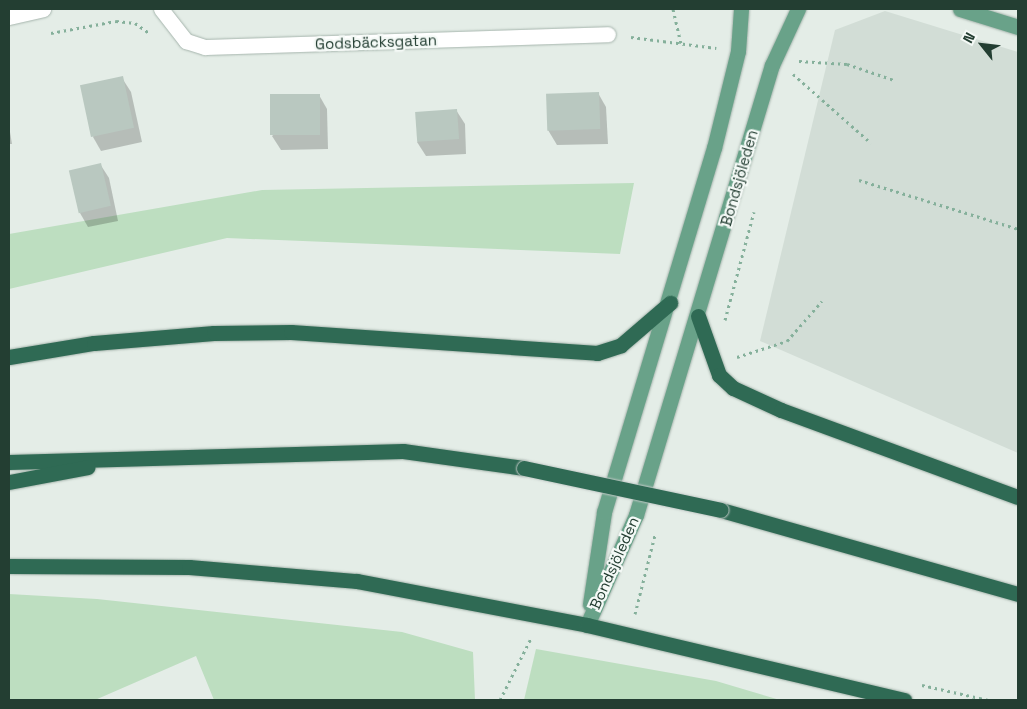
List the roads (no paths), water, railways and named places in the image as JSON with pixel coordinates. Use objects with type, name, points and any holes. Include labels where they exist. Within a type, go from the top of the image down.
[{"type":"highway","points":[[9,357],[103,343],[291,332],[597,353],[621,345],[670,303]]},
{"type":"highway","points":[[698,316],[719,375],[733,388],[781,410],[1018,497]]},
{"type":"highway","points":[[9,462],[148,455],[403,451],[524,468],[720,510],[1018,594]]},
{"type":"highway","points":[[9,482],[148,455]]},
{"type":"highway","points":[[9,566],[278,572],[452,597],[587,625],[904,700]]},
{"type":"main road","name":"Bondsjöleden","points":[[587,625],[604,512],[670,303],[738,51],[741,9]]},
{"type":"main road","name":"Bondsjöleden","points":[[587,625],[636,515],[698,316],[772,65],[798,9]]},
{"type":"main road","points":[[960,9],[1018,27]]},
{"type":"street","points":[[9,17],[43,9]]},
{"type":"street","name":"Godsbäcksgatan","points":[[161,9],[186,41],[205,47],[608,34]]}]
